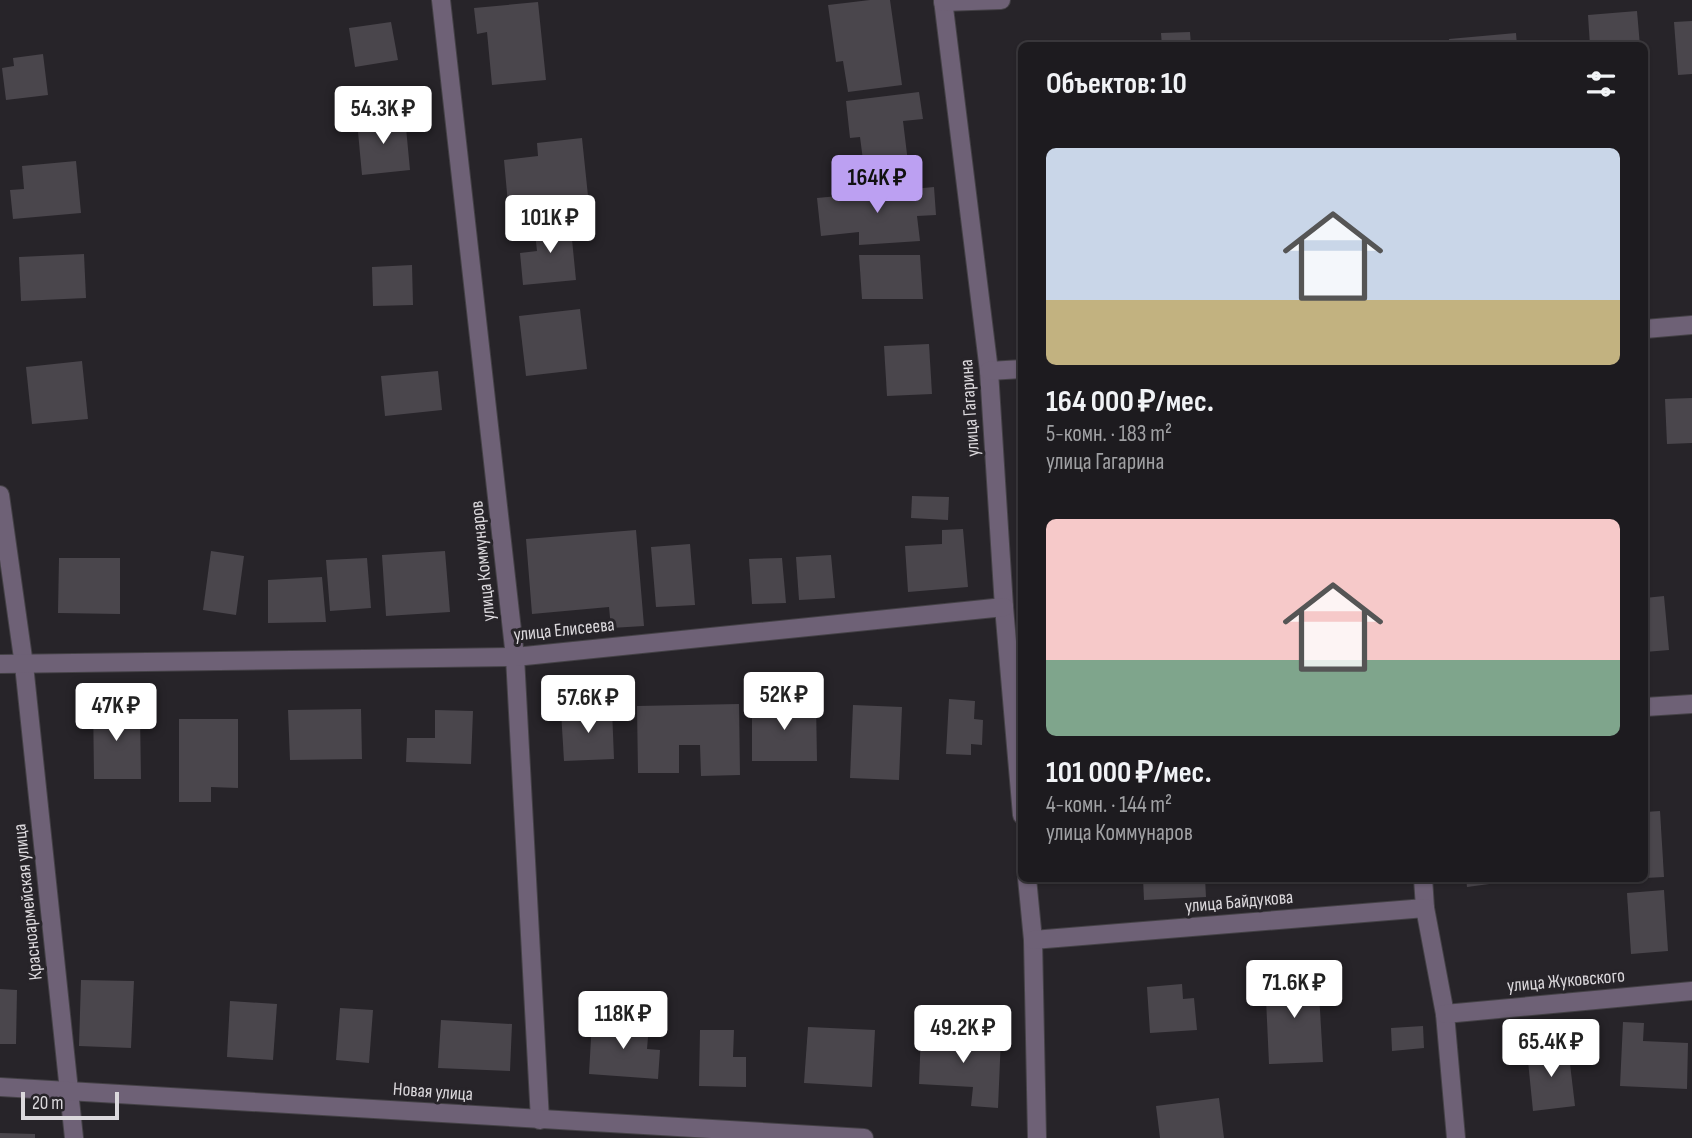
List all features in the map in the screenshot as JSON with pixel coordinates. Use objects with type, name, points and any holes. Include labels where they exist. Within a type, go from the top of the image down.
[{"type":"street","name":"улица Коммунаров","points":[[441,0],[515,657],[540,1120]]},
{"type":"street","points":[[943,1],[1000,0]]},
{"type":"street","name":"улица Гагарина","points":[[943,1],[989,371],[1004,607],[1018,769]]},
{"type":"street","points":[[1648,328],[1692,326]]},
{"type":"street","points":[[989,371],[1018,369]]},
{"type":"street","name":"Красноармейская улица","points":[[0,495],[24,665],[74,1138]]},
{"type":"street","name":"улица Елисеева","points":[[0,664],[515,657],[1004,607]]},
{"type":"street","points":[[1648,707],[1692,704]]},
{"type":"street","points":[[1027,882],[1033,940],[1037,1138]]},
{"type":"street","points":[[1423,882],[1425,908],[1445,1014],[1457,1138]]},
{"type":"street","name":"улица Байдукова","points":[[1033,940],[1425,908]]},
{"type":"street","name":"улица Жуковского","points":[[1445,1014],[1692,990]]},
{"type":"street","name":"Новая улица","points":[[0,1087],[540,1120],[581,1130],[864,1138]]},
{"type":"building","points":[[890,0],[902,85],[848,92],[843,61],[836,62],[828,5]]},
{"type":"building","points":[[538,2],[546,80],[492,85],[487,32],[477,34],[474,8]]},
{"type":"building","points":[[1637,11],[1640,42],[1590,42],[1588,15]]},
{"type":"building","points":[[1692,21],[1692,74],[1678,75],[1674,22]]},
{"type":"building","points":[[391,22],[398,60],[355,67],[349,28]]},
{"type":"building","points":[[1190,32],[1191,42],[1162,42],[1161,33]]},
{"type":"building","points":[[1516,33],[1517,42],[1449,42],[1449,39]]},
{"type":"building","points":[[43,54],[48,95],[6,100],[2,68],[14,66],[13,58]]},
{"type":"building","points":[[919,92],[923,119],[903,121],[910,179],[866,183],[860,137],[850,138],[846,101]]},
{"type":"building","points":[[405,117],[410,170],[362,175],[357,121]]},
{"type":"building","points":[[582,138],[588,196],[508,204],[504,160],[538,156],[537,143]]},
{"type":"building","points":[[76,161],[81,213],[13,219],[10,190],[24,189],[22,166]]},
{"type":"building","points":[[934,187],[936,215],[917,216],[920,241],[859,245],[859,232],[821,236],[817,198]]},
{"type":"building","points":[[570,219],[576,280],[523,285],[520,253],[537,251],[534,223]]},
{"type":"building","points":[[84,254],[86,298],[21,301],[19,257]]},
{"type":"building","points":[[859,255],[920,255],[923,299],[862,299]]},
{"type":"building","points":[[412,265],[413,305],[373,306],[372,267]]},
{"type":"building","points":[[580,309],[587,369],[526,376],[519,316]]},
{"type":"building","points":[[929,344],[932,394],[887,396],[884,346]]},
{"type":"building","points":[[82,361],[88,419],[32,424],[26,367]]},
{"type":"building","points":[[438,371],[442,410],[385,416],[381,376]]},
{"type":"building","points":[[1692,398],[1692,443],[1667,444],[1665,399]]},
{"type":"building","points":[[912,496],[949,497],[948,520],[911,518]]},
{"type":"building","points":[[963,529],[968,587],[908,592],[905,546],[942,544],[942,530]]},
{"type":"building","points":[[636,530],[644,626],[611,628],[609,607],[532,614],[526,539]]},
{"type":"building","points":[[690,544],[695,605],[656,607],[651,547]]},
{"type":"building","points":[[211,551],[244,556],[236,615],[203,610]]},
{"type":"building","points":[[445,551],[450,612],[386,616],[382,555]]},
{"type":"building","points":[[831,555],[835,598],[799,600],[796,557]]},
{"type":"building","points":[[59,558],[120,558],[120,614],[58,613]]},
{"type":"building","points":[[367,558],[371,608],[330,611],[326,560]]},
{"type":"building","points":[[782,558],[786,603],[752,604],[749,559]]},
{"type":"building","points":[[322,577],[326,622],[268,623],[268,580]]},
{"type":"building","points":[[1664,596],[1669,650],[1648,652],[1648,598]]},
{"type":"building","points":[[93,697],[111,697],[111,714],[140,714],[141,779],[94,779]]},
{"type":"building","points":[[949,699],[975,701],[974,719],[983,720],[982,745],[971,744],[971,755],[946,754]]},
{"type":"building","points":[[816,703],[817,761],[752,761],[752,704]]},
{"type":"building","points":[[739,704],[740,775],[701,776],[700,745],[679,745],[679,773],[638,773],[637,706]]},
{"type":"building","points":[[853,705],[902,707],[899,780],[850,778]]},
{"type":"building","points":[[361,709],[362,759],[290,760],[288,710]]},
{"type":"building","points":[[612,709],[614,759],[564,761],[561,711]]},
{"type":"building","points":[[435,710],[473,711],[471,764],[406,762],[407,738],[435,738]]},
{"type":"building","points":[[179,719],[238,719],[238,788],[211,787],[211,802],[179,802]]},
{"type":"building","points":[[1660,811],[1664,877],[1648,878],[1648,812]]},
{"type":"building","points":[[1143,882],[1205,882],[1206,897],[1144,900]]},
{"type":"building","points":[[1466,882],[1504,882],[1467,887]]},
{"type":"building","points":[[1664,890],[1668,951],[1631,954],[1627,893]]},
{"type":"building","points":[[1318,975],[1323,1062],[1269,1064],[1265,977]]},
{"type":"building","points":[[81,980],[134,981],[131,1048],[79,1046]]},
{"type":"building","points":[[1182,984],[1183,999],[1194,998],[1197,1030],[1150,1033],[1147,987]]},
{"type":"building","points":[[0,989],[17,990],[16,1044],[0,1044]]},
{"type":"building","points":[[230,1001],[277,1004],[273,1060],[227,1057]]},
{"type":"building","points":[[340,1008],[373,1010],[369,1063],[336,1060]]},
{"type":"building","points":[[441,1020],[512,1024],[510,1071],[438,1068]]},
{"type":"building","points":[[592,1021],[649,1025],[647,1049],[660,1050],[658,1079],[589,1074]]},
{"type":"building","points":[[1623,1022],[1644,1023],[1643,1041],[1688,1043],[1687,1089],[1620,1086]]},
{"type":"building","points":[[1423,1026],[1424,1048],[1392,1051],[1391,1028]]},
{"type":"building","points":[[808,1027],[875,1030],[872,1087],[804,1083]]},
{"type":"building","points":[[700,1030],[734,1030],[733,1057],[746,1057],[746,1087],[699,1086]]},
{"type":"building","points":[[921,1033],[1001,1037],[998,1108],[971,1106],[973,1087],[919,1084]]},
{"type":"building","points":[[1568,1047],[1575,1106],[1533,1111],[1527,1051]]},
{"type":"building","points":[[1219,1098],[1224,1138],[1160,1138],[1156,1106]]},
{"type":"building","points":[[0,1133],[35,1134],[35,1138],[0,1138]]}]
